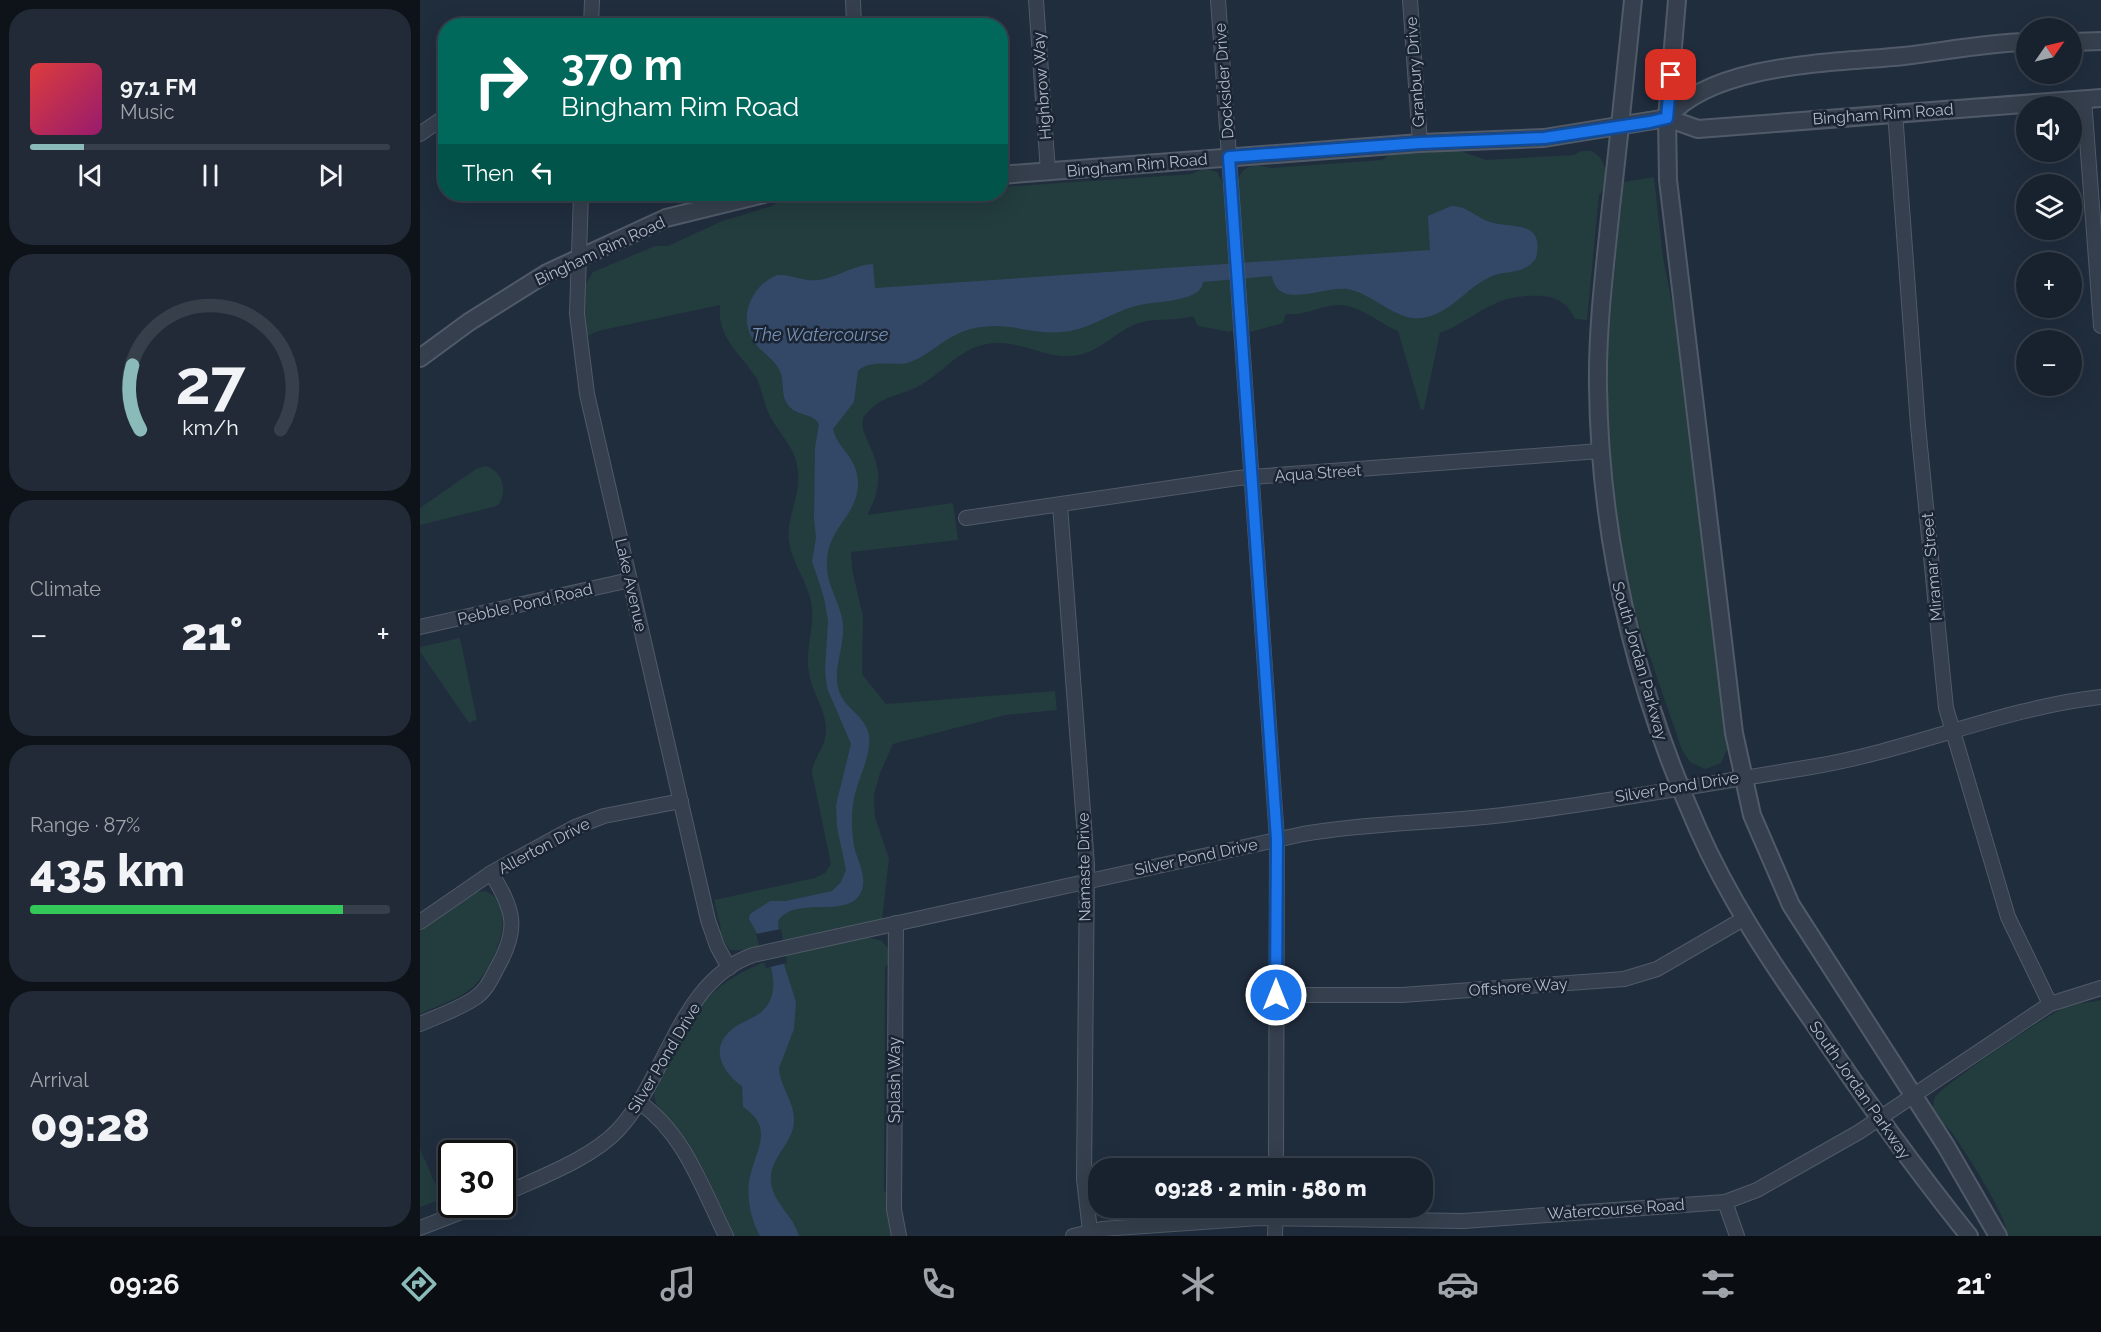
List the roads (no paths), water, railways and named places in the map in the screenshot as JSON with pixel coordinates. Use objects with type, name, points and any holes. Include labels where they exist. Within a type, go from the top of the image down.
[{"type":"street","points":[[591,18],[592,0]]},
{"type":"street","points":[[853,0],[854,18]]},
{"type":"street","name":"Highbrow Way","points":[[1036,0],[1048,172]]},
{"type":"street","name":"Docksider Drive","points":[[1218,0],[1277,839],[1276,1158]]},
{"type":"street","name":"Granbury Drive","points":[[1410,0],[1420,143]]},
{"type":"street","name":"South Jordan Parkway","points":[[1633,0],[1600,318],[1598,383],[1600,451],[1611,551],[1626,617],[1664,747],[1705,845],[1745,918],[1779,973],[1880,1119],[1969,1236]]},
{"type":"street","points":[[1677,0],[1667,118],[1668,180],[1734,733],[1742,777],[1761,838],[1791,905],[1914,1096],[1998,1236]]},
{"type":"street","points":[[2082,42],[2101,41]]},
{"type":"street","name":"Bingham Rim Road","points":[[1667,118],[1680,105],[1696,95],[1738,78],[1766,70],[1848,59],[1923,54],[1979,44],[2016,42]]},
{"type":"street","points":[[2093,98],[2101,326]]},
{"type":"street","name":"Bingham Rim Road","points":[[1008,174],[1420,143],[1544,138],[1667,118],[1698,129],[2093,98]]},
{"type":"street","name":"Miramar Street","points":[[1895,112],[1920,448],[1944,694],[2008,917],[2050,1004]]},
{"type":"street","points":[[420,134],[438,122]]},
{"type":"street","name":"Lake Avenue","points":[[581,201],[577,314],[582,365],[712,935],[729,968]]},
{"type":"street","name":"Bingham Rim Road","points":[[420,358],[488,310],[547,273],[666,218],[735,201]]},
{"type":"street","name":"Aqua Street","points":[[966,518],[1252,477],[1600,451]]},
{"type":"street","name":"Namaste Drive","points":[[1060,504],[1086,881],[1084,1179],[1090,1231]]},
{"type":"street","name":"Pebble Pond Road","points":[[420,627],[630,580]]},
{"type":"street","name":"Silver Pond Drive","points":[[516,1188],[593,1150],[617,1131],[639,1102],[693,1006],[713,982],[729,968],[753,955],[1277,839],[1364,825],[1510,814],[1868,756],[2050,705],[2101,697]]},
{"type":"street","name":"Allerton Drive","points":[[420,922],[491,873],[594,819],[681,801]]},
{"type":"street","points":[[420,1024],[477,996],[487,985],[508,948],[512,933],[511,917],[503,892],[491,873]]},
{"type":"street","name":"Offshore Way","points":[[1276,995],[1402,995],[1624,979],[1657,969],[1745,918]]},
{"type":"street","name":"Splash Way","points":[[896,923],[894,1209],[899,1236]]},
{"type":"street","name":"Watercourse Road","points":[[1330,1218],[1448,1229],[1725,1202],[1778,1179],[1880,1119],[2050,1004],[2101,988]]},
{"type":"street","points":[[639,1102],[658,1116],[681,1146],[726,1236]]},
{"type":"street","points":[[1725,1202],[1737,1236]]},
{"type":"street","points":[[420,1228],[446,1218]]},
{"type":"street","name":"Watercourse Road","points":[[1073,1236],[1090,1231],[1224,1218]]},
{"type":"street","points":[[1275,1236],[1276,1218]]},
{"type":"water","name":"The Watercourse","points":[[1451,206],[1467,210],[1490,222],[1517,226],[1531,231],[1536,237],[1538,246],[1536,258],[1520,270],[1494,275],[1479,283],[1449,307],[1432,316],[1412,318],[1403,316],[1366,296],[1347,289],[1292,295],[1276,286],[1272,276],[1203,282],[1201,289],[1187,297],[1140,305],[1072,331],[1039,332],[996,326],[971,329],[953,336],[907,363],[869,365],[858,371],[854,402],[833,429],[838,442],[851,459],[857,473],[857,494],[831,542],[827,568],[843,624],[837,674],[839,691],[846,703],[863,722],[869,735],[868,752],[854,796],[852,815],[854,846],[862,870],[863,882],[860,894],[853,901],[832,907],[796,909],[786,913],[778,921],[781,955],[796,1002],[794,1029],[779,1068],[794,1115],[794,1122],[790,1137],[773,1166],[771,1182],[776,1196],[799,1236],[760,1236],[749,1203],[749,1182],[761,1133],[759,1124],[753,1115],[743,1107],[742,1086],[725,1069],[720,1047],[723,1039],[734,1027],[758,1014],[771,998],[773,978],[771,968],[764,947],[749,919],[750,914],[770,901],[786,901],[832,891],[841,882],[846,870],[837,827],[836,805],[851,744],[827,688],[825,671],[828,621],[824,598],[812,561],[816,538],[815,448],[819,424],[813,418],[796,412],[789,406],[784,398],[780,371],[753,340],[749,331],[747,312],[754,294],[768,280],[777,275],[819,280],[859,266],[873,264],[875,288],[1430,250],[1428,216]]}]
